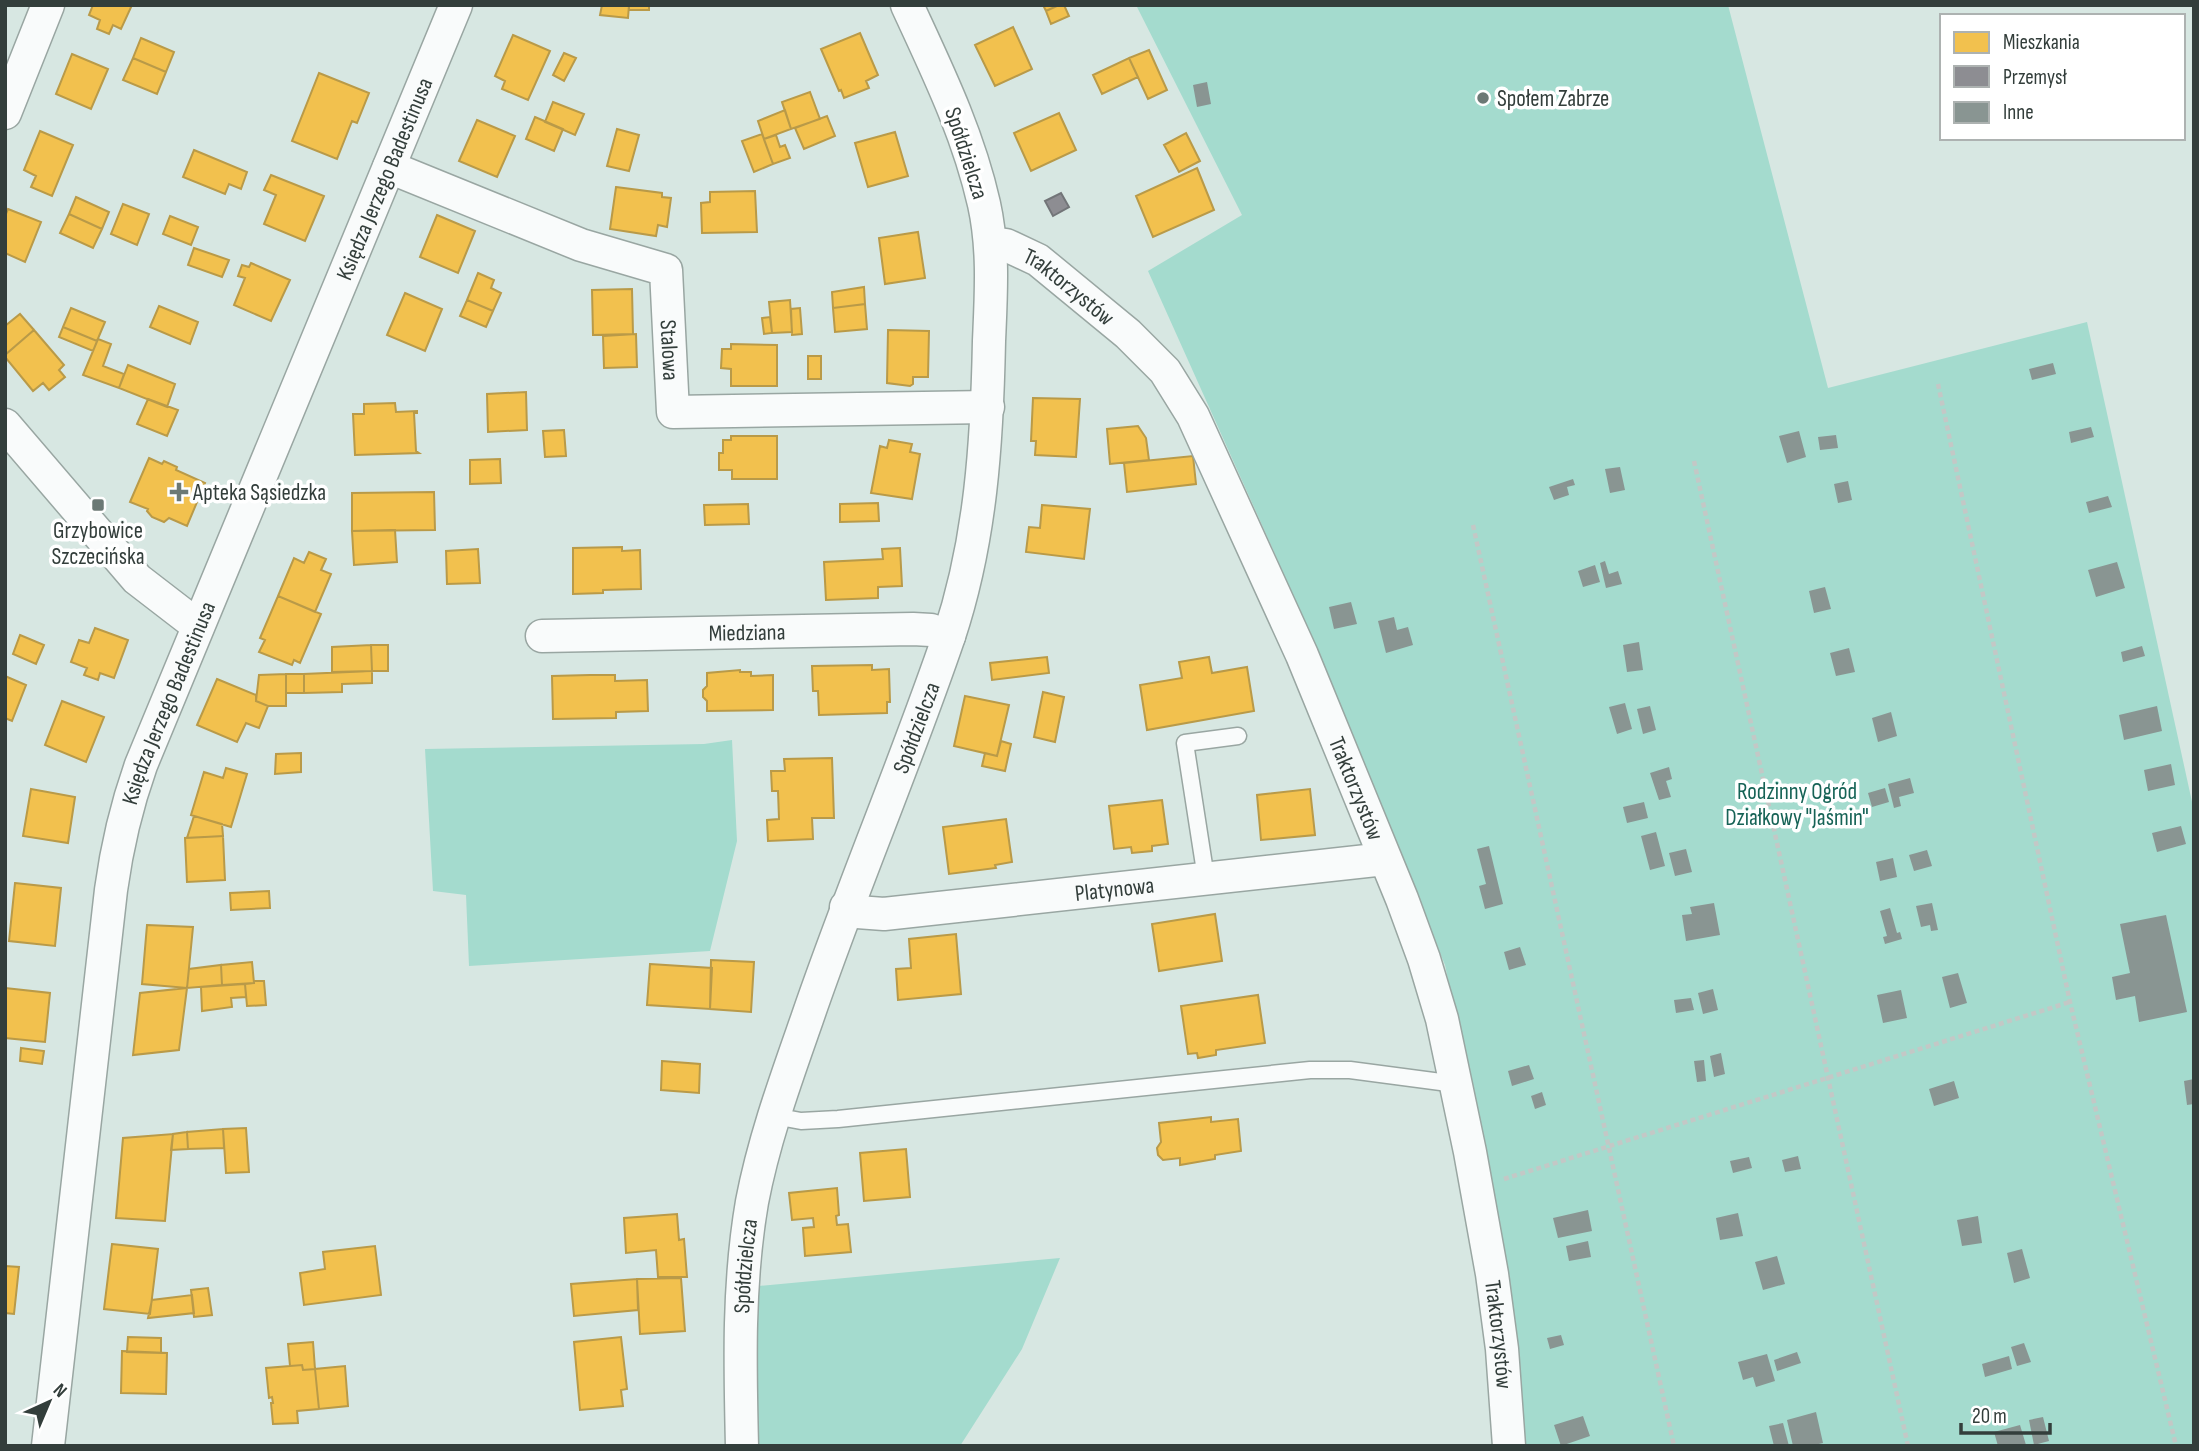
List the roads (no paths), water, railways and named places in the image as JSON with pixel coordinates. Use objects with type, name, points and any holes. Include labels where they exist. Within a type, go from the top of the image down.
[{"type":"street","points":[[5,113],[48,5]]},
{"type":"street","name":"Księdza Jerzego Badestinusa","points":[[48,1446],[118,843],[127,806],[198,626],[456,5]]},
{"type":"street","name":"Spółdzielcza","points":[[741,1446],[740,1346],[743,1279],[752,1202],[765,1145],[846,907],[949,636],[961,600],[981,498],[988,407],[991,243],[975,166],[962,128],[907,5]]},
{"type":"street","name":"Stalowa","points":[[389,167],[581,245],[666,270],[673,412],[988,407]]},
{"type":"street","name":"Traktorzystów","points":[[991,243],[1006,245],[1038,260],[1148,353],[1165,371],[1193,416],[1303,655],[1402,899],[1444,1028],[1476,1186],[1497,1310],[1509,1446]]},
{"type":"street","points":[[5,425],[137,579],[198,626]]},
{"type":"street","name":"Miedziana","points":[[542,636],[913,629],[931,630],[949,636]]},
{"type":"street","name":"Platynowa","points":[[846,907],[857,912],[884,914],[1385,859]]},
{"type":"lane","points":[[1206,878],[1185,743],[1238,736]]},
{"type":"lane","points":[[774,1116],[801,1121],[838,1119],[1310,1070],[1350,1070],[1456,1084]]},
{"type":"place","name":"Społem Zabrze","points":[[1483,98]]},
{"type":"place","name":"Apteka Sąsiedzka","points":[[179,492]]},
{"type":"place","name":"Grzybowice Szczecińska","points":[[98,505]]},
{"type":"park label","name":"Rodzinny Ogród Działkowy \"Jaśmin\"","points":[[1797,804]]}]
